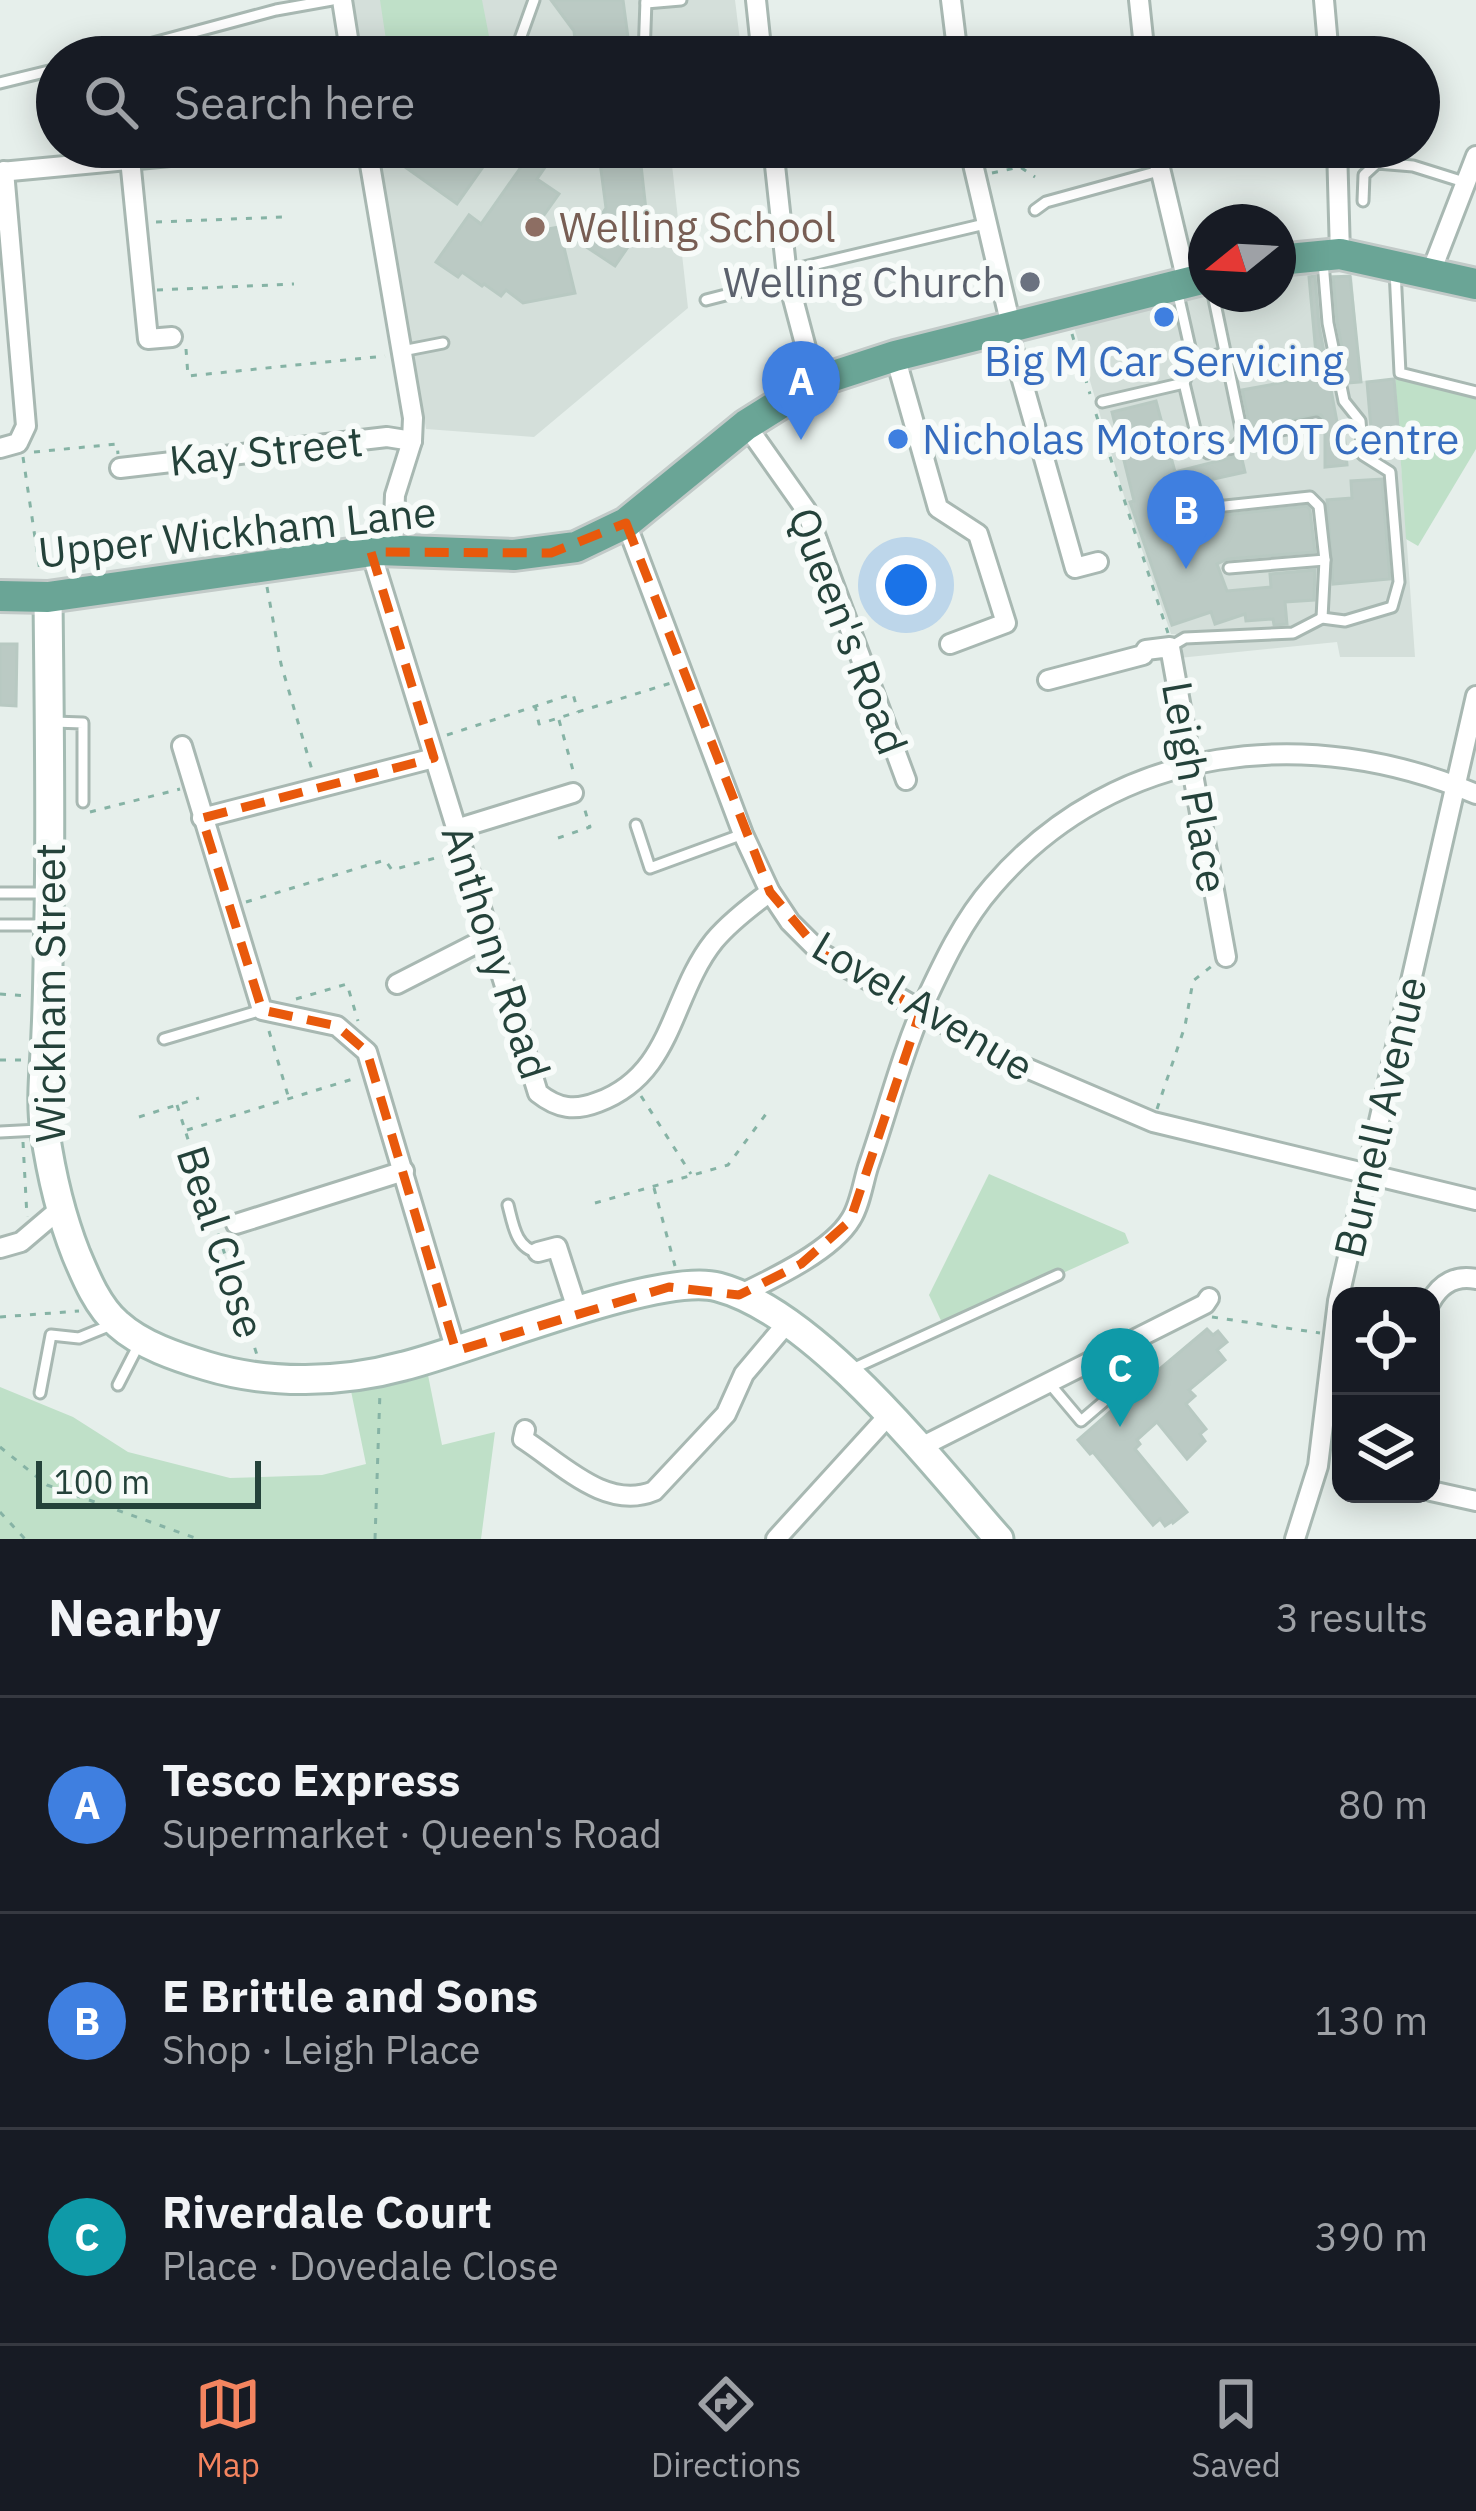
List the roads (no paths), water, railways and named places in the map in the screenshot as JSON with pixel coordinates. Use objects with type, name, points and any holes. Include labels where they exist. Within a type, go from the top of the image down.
[{"type":"main road","points":[[1296,258],[1331,254],[1476,284]]},
{"type":"main road","name":"Upper Wickham Lane","points":[[0,596],[45,597],[382,550],[550,553],[600,538],[626,523],[746,425],[815,382],[895,356],[1188,286]]},
{"type":"street","points":[[341,0],[347,36]]},
{"type":"street","points":[[756,0],[760,36]]},
{"type":"street","points":[[951,0],[955,36]]},
{"type":"street","points":[[1139,0],[1143,36]]},
{"type":"street","points":[[1324,0],[1327,36]]},
{"type":"street","points":[[1431,272],[1468,188],[1476,156]]},
{"type":"street","points":[[0,448],[19,443],[26,426],[9,322],[2,171],[37,168]]},
{"type":"street","points":[[131,168],[148,339],[172,337]]},
{"type":"street","points":[[371,168],[413,418],[412,441]]},
{"type":"street","points":[[775,168],[788,275],[815,382]]},
{"type":"street","points":[[972,168],[1009,327],[1075,568],[1098,562]]},
{"type":"street","points":[[1158,168],[1188,262]]},
{"type":"street","points":[[1331,254],[1336,168]]},
{"type":"street","points":[[895,356],[938,508],[977,534],[1006,623],[950,644]]},
{"type":"street","name":"Queen's Road","points":[[746,425],[806,510],[906,780]]},
{"type":"street","name":"Kay Street","points":[[120,467],[387,437],[412,441]]},
{"type":"street","name":"Anthony Road","points":[[412,441],[382,550],[431,749],[538,1093],[565,1108],[582,1108],[631,1084],[661,1052],[713,942],[770,892]]},
{"type":"street","name":"Lovel Avenue","points":[[626,523],[743,834],[770,892],[790,922],[821,953],[1051,1082],[1153,1122],[1476,1200]]},
{"type":"street","name":"Wickham Street","points":[[45,597],[48,997],[33,1131],[84,1273],[110,1316]]},
{"type":"street","name":"Leigh Place","points":[[1048,680],[1169,647],[1226,956]]},
{"type":"street","name":"Burnell Avenue","points":[[1295,1539],[1318,1466],[1334,1335],[1476,696]]},
{"type":"street","points":[[182,746],[262,1010],[337,1026],[367,1052],[456,1351]]},
{"type":"street","points":[[202,818],[317,788],[431,749]]},
{"type":"street","points":[[739,1295],[801,1264],[850,1221],[922,1010],[947,956],[991,887],[1053,830],[1121,789],[1191,765],[1250,754],[1346,756],[1476,794]]},
{"type":"street","points":[[456,829],[573,794]]},
{"type":"street","points":[[397,984],[489,937]]},
{"type":"street","name":"Beal Close","points":[[236,1224],[404,1171]]},
{"type":"street","points":[[0,1248],[28,1236],[62,1208]]},
{"type":"street","points":[[557,1247],[578,1312]]},
{"type":"street","points":[[1440,1288],[1453,1280],[1476,1279]]},
{"type":"street","points":[[110,1316],[142,1339],[191,1362],[264,1378],[380,1372],[640,1294],[695,1284],[739,1295],[787,1323],[844,1372],[999,1539]]},
{"type":"street","points":[[919,1448],[1207,1301]]},
{"type":"street","points":[[525,1430],[524,1439],[610,1495],[640,1497],[654,1491],[726,1414],[744,1374],[787,1323]]},
{"type":"street","points":[[776,1539],[888,1417]]},
{"type":"street","points":[[1318,1466],[1332,1469]]},
{"type":"street","points":[[1440,1493],[1476,1502]]},
{"type":"lane","points":[[179,36],[332,0]]},
{"type":"lane","points":[[521,36],[534,0]]},
{"type":"lane","points":[[645,36],[646,2],[681,0]]},
{"type":"lane","points":[[0,83],[36,74]]},
{"type":"lane","points":[[1363,201],[1364,175],[1372,168]]},
{"type":"lane","points":[[1418,168],[1468,188]]},
{"type":"lane","points":[[1035,210],[1046,202],[1159,171]]},
{"type":"lane","points":[[706,300],[985,224]]},
{"type":"lane","points":[[1169,647],[1185,638],[1293,633],[1322,618],[1345,621],[1391,607],[1399,582],[1390,472],[1363,455],[1360,421],[1344,401],[1328,323],[1331,254]]},
{"type":"lane","points":[[1395,264],[1400,373],[1476,392]]},
{"type":"lane","points":[[1194,312],[1193,361],[1184,383],[1203,451],[1215,453],[1234,448],[1243,438],[1316,423]]},
{"type":"lane","points":[[1207,312],[1225,353],[1243,438]]},
{"type":"lane","points":[[402,352],[443,343]]},
{"type":"lane","points":[[1193,361],[1225,353]]},
{"type":"lane","points":[[1102,402],[1184,383]]},
{"type":"lane","points":[[1206,508],[1310,497],[1319,506],[1326,601],[1322,618]]},
{"type":"lane","points":[[1229,568],[1324,560]]},
{"type":"lane","points":[[49,722],[83,723],[83,802]]},
{"type":"lane","points":[[636,825],[650,868],[743,834]]},
{"type":"lane","points":[[0,893],[49,893]]},
{"type":"lane","points":[[0,925],[49,925]]},
{"type":"lane","points":[[164,1039],[262,1010]]},
{"type":"lane","points":[[0,1132],[33,1131]]},
{"type":"lane","points":[[508,1205],[521,1243],[557,1247]]},
{"type":"lane","points":[[844,1372],[1058,1275]]},
{"type":"lane","points":[[40,1394],[51,1335],[79,1338],[110,1316]]},
{"type":"lane","points":[[118,1385],[142,1339]]},
{"type":"lane","points":[[1049,1383],[1081,1421],[1115,1392]]},
{"type":"place","name":"Welling School","points":[[535,227]]},
{"type":"place","name":"Welling Church","points":[[1030,282]]},
{"type":"place","name":"Big M Car Servicing","points":[[1164,317]]},
{"type":"place","name":"Nicholas Motors MOT Centre","points":[[898,439]]},
{"type":"place","name":"Tesco Express","points":[[801,440]]},
{"type":"place","name":"E Brittle and Sons","points":[[1186,569]]},
{"type":"place","name":"Riverdale Court","points":[[1120,1427]]}]
